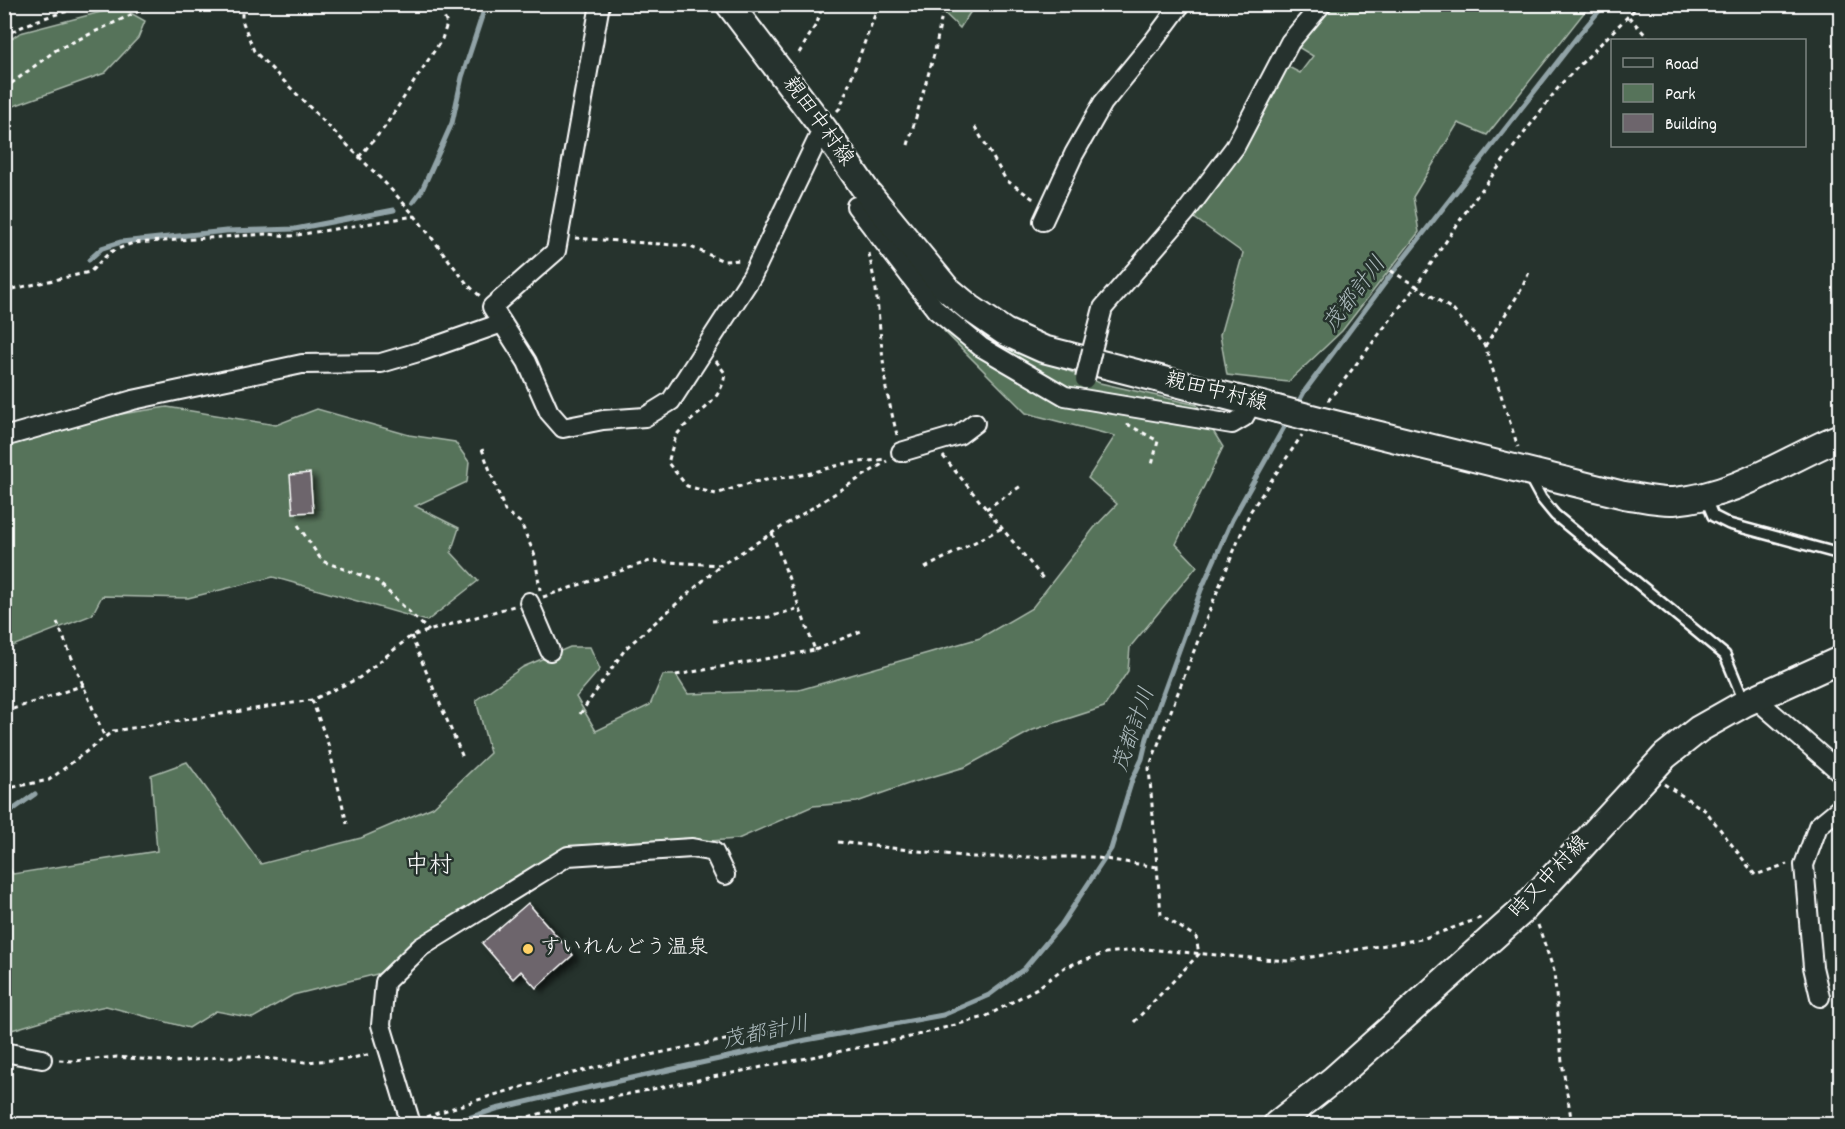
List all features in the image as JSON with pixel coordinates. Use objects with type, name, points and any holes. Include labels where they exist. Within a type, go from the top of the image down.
[{"type":"main road","name":"親田中村線","points":[[729,4],[823,128],[867,192],[946,288],[1005,332],[1043,349],[1277,409],[1325,415],[1526,472],[1624,495],[1671,501],[1705,497],[1731,489],[1840,437]]},
{"type":"main road","name":"時又中村線","points":[[1277,1125],[1334,1079],[1526,907],[1665,756],[1699,729],[1751,701],[1840,660]]},
{"type":"street","points":[[600,4],[588,61],[556,251],[492,307],[528,362],[549,412],[563,428],[603,420],[645,417],[671,401],[752,276],[823,128]]},
{"type":"street","points":[[1042,221],[1074,154],[1103,103],[1181,4]]},
{"type":"street","points":[[1080,400],[1103,308],[1186,212],[1235,147],[1290,42],[1322,4]]},
{"type":"street","points":[[856,206],[936,310],[981,347],[1065,396],[1232,424],[1244,417],[1252,403]]},
{"type":"street","points":[[4,437],[133,400],[302,364],[381,363],[502,323]]},
{"type":"street","points":[[901,452],[959,435],[975,423]]},
{"type":"street","points":[[535,600],[550,651]]},
{"type":"street","points":[[1751,701],[1840,772]]},
{"type":"street","points":[[1820,997],[1813,967],[1804,865],[1818,826],[1840,808]]},
{"type":"street","points":[[410,1124],[381,1025],[385,982],[421,947],[568,856],[692,848],[714,852],[725,875]]},
{"type":"street","points":[[4,1052],[42,1059]]},
{"type":"lane","points":[[1526,472],[1541,498],[1556,515],[1725,655],[1751,701]]},
{"type":"lane","points":[[1705,497],[1713,516],[1729,524],[1840,554]]},
{"type":"path","points":[[4,36],[17,28],[74,8],[106,4]]},
{"type":"path","points":[[4,89],[56,50],[154,4]]},
{"type":"path","points":[[242,4],[242,20],[254,51],[415,216],[468,285],[492,307]]},
{"type":"path","points":[[359,157],[384,128],[442,39],[447,24],[441,10],[442,4]]},
{"type":"path","points":[[799,53],[817,23],[823,4]]},
{"type":"path","points":[[823,128],[840,108],[879,4]]},
{"type":"path","points":[[908,145],[935,51],[944,4]]},
{"type":"path","points":[[1325,415],[1471,204],[1561,84],[1640,4]]},
{"type":"path","points":[[1629,17],[1649,39]]},
{"type":"path","points":[[975,127],[1006,180],[1032,198],[1053,199]]},
{"type":"path","points":[[4,291],[90,272],[110,252],[133,243],[267,234],[291,236],[415,216]]},
{"type":"path","points":[[560,237],[688,246],[724,261],[742,260],[746,251]]},
{"type":"path","points":[[864,246],[870,254],[886,389],[901,452]]},
{"type":"path","points":[[1383,266],[1452,309],[1485,346],[1526,472]]},
{"type":"path","points":[[1485,346],[1521,290],[1530,270]]},
{"type":"path","points":[[580,714],[626,648],[721,565],[891,458],[843,464],[807,474],[753,482],[716,494],[687,486],[668,463],[677,433],[706,408],[724,386],[725,373],[705,348]]},
{"type":"path","points":[[1119,420],[1158,441],[1152,465]]},
{"type":"path","points":[[1199,954],[1196,937],[1161,915],[1149,768],[1212,604],[1251,512],[1302,436]]},
{"type":"path","points":[[932,443],[1045,581]]},
{"type":"path","points":[[482,450],[505,511],[521,523],[535,556],[535,600]]},
{"type":"path","points":[[986,509],[1021,486]]},
{"type":"path","points":[[298,525],[322,561],[377,581],[429,631]]},
{"type":"path","points":[[925,568],[1002,528]]},
{"type":"path","points":[[772,533],[815,650]]},
{"type":"path","points":[[4,789],[50,780],[114,731],[312,700],[359,678],[411,636],[535,600],[650,561],[721,565]]},
{"type":"path","points":[[712,621],[769,617],[800,608]]},
{"type":"path","points":[[57,622],[105,738]]},
{"type":"path","points":[[676,675],[815,650],[861,631]]},
{"type":"path","points":[[411,636],[464,760]]},
{"type":"path","points":[[4,712],[84,685]]},
{"type":"path","points":[[312,700],[328,744],[347,824]]},
{"type":"path","points":[[1648,774],[1706,811],[1755,875],[1807,857]]},
{"type":"path","points":[[838,842],[972,856],[1092,857],[1156,867]]},
{"type":"path","points":[[1526,907],[1534,914],[1554,971],[1562,1062],[1572,1125]]},
{"type":"path","points":[[503,1125],[564,1107],[906,1038],[985,1017],[1039,987],[1065,967],[1106,953],[1146,950],[1287,961],[1422,939],[1485,916]]},
{"type":"path","points":[[1134,1022],[1199,954]]},
{"type":"path","points":[[410,1124],[530,1084],[592,1068],[785,1030]]},
{"type":"path","points":[[42,1059],[73,1061],[117,1057],[175,1062],[219,1057],[252,1057],[305,1062],[346,1059],[389,1051]]},
{"type":"green space","points":[[935,4],[975,4],[975,5],[960,28]]},
{"type":"green space","points":[[1322,5],[1590,5],[1487,135],[1458,123],[1413,197],[1419,232],[1342,331],[1288,382],[1227,375],[1220,335],[1243,253],[1186,212],[1279,62],[1300,73],[1313,56],[1290,42]]},
{"type":"green space","points":[[120,7],[145,21],[138,38],[105,73],[8,108],[5,134],[5,43],[20,33]]},
{"type":"green space","points":[[973,328],[1019,352],[1100,383],[1197,405],[1223,447],[1176,544],[1197,566],[1130,647],[1128,671],[1104,707],[1033,730],[965,767],[857,802],[813,806],[738,839],[567,851],[426,933],[381,973],[293,995],[253,1018],[216,1011],[189,1028],[106,1006],[55,1017],[5,1032],[4,858],[13,874],[157,851],[151,775],[187,762],[261,864],[361,838],[433,807],[490,753],[476,700],[523,667],[570,647],[590,647],[600,669],[576,697],[596,731],[650,705],[663,675],[676,675],[688,694],[799,690],[980,638],[1032,608],[1094,528],[1117,504],[1088,478],[1115,436],[1026,413],[944,331]]},
{"type":"green space","points":[[167,407],[276,425],[317,409],[409,435],[455,442],[469,462],[467,482],[415,506],[459,528],[451,552],[478,581],[427,621],[273,577],[188,598],[102,596],[92,615],[5,649],[5,444],[102,417]]},
{"type":"building","points":[[310,473],[313,512],[293,513],[290,475]]},
{"type":"building","name":"すいれんどう温泉","points":[[528,903],[573,955],[536,988],[521,971],[513,979],[482,943]]},
{"type":"waterway","points":[[413,202],[422,190],[452,123],[462,77],[486,4]]},
{"type":"waterway","name":"茂都計川","points":[[1296,407],[1304,392],[1390,276],[1605,4]]},
{"type":"waterway","points":[[89,260],[102,248],[121,242],[226,231],[295,229],[394,210]]},
{"type":"waterway","name":"茂都計川","points":[[450,1124],[496,1109],[568,1092],[806,1040],[943,1015],[989,995],[1024,969],[1061,925],[1111,849],[1132,780],[1142,759],[1147,738],[1201,590],[1232,520],[1288,420]]},
{"type":"waterway","points":[[4,816],[35,794]]},
{"type":"place","name":"すいれんどう温泉","points":[[528,949]]},
{"type":"district","name":"中村","points":[[429,867]]}]
